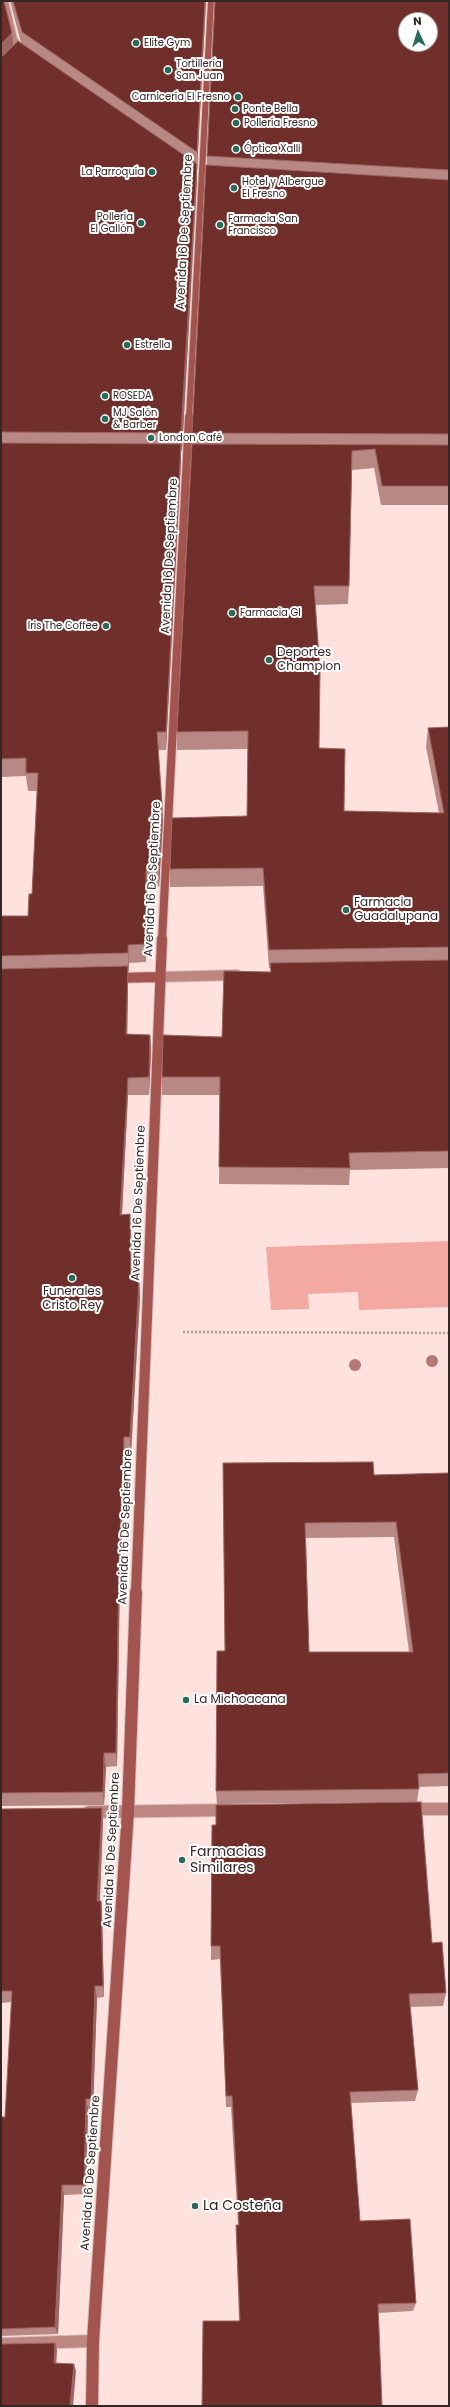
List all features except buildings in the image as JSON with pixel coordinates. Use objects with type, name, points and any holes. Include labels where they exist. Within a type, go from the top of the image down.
[{"type":"main road","name":"Avenida 16 De Septiembre","points":[[92,2406],[93,2341],[128,1811],[160,977],[189,457],[198,176],[211,1]]},
{"type":"main road","points":[[103,978],[160,977]]},
{"type":"street","points":[[5,1],[17,54],[26,56]]},
{"type":"street","points":[[198,176],[211,178]]},
{"type":"street","points":[[160,977],[246,975]]},
{"type":"street","points":[[395,1809],[449,1809]]},
{"type":"street","points":[[76,1812],[240,1810]]},
{"type":"street","points":[[1,2344],[93,2341]]},
{"type":"path","points":[[147,1332],[449,1333]]},
{"type":"shaded area","points":[[449,1241],[449,1307],[359,1310],[358,1292],[308,1294],[309,1309],[271,1310],[266,1247]]},
{"type":"place","name":"Elite Gym","points":[[136,43]]},
{"type":"place","name":"Tortillería San Juan","points":[[168,70]]},
{"type":"place","name":"Carnicería El Fresno","points":[[238,97]]},
{"type":"place","name":"Ponte Bella","points":[[235,109]]},
{"type":"place","name":"Pollería Fresno","points":[[236,123]]},
{"type":"place","name":"Óptica Xalli","points":[[236,149]]},
{"type":"place","name":"La Parroquía","points":[[152,172]]},
{"type":"place","name":"Hotel y Albergue El Fresno","points":[[234,188]]},
{"type":"place","name":"Pollería El Gallón","points":[[141,223]]},
{"type":"place","name":"Farmacia San Francisco","points":[[220,225]]},
{"type":"place","name":"Estrella","points":[[127,345]]},
{"type":"place","name":"ROSEDA","points":[[105,396]]},
{"type":"place","name":"MJ Salón & Barber","points":[[105,419]]},
{"type":"place","name":"London Café","points":[[151,438]]},
{"type":"place","name":"Farmacia GI","points":[[232,613]]},
{"type":"place","name":"Iris The Coffee","points":[[106,626]]},
{"type":"place","name":"Deportes Champion","points":[[269,660]]},
{"type":"place","name":"Farmacia Guadalupana","points":[[346,910]]},
{"type":"place","name":"Funerales Cristo Rey","points":[[72,1278]]},
{"type":"place","name":"La Michoacana","points":[[186,1700]]},
{"type":"place","name":"Farmacias Similares","points":[[182,1860]]},
{"type":"place","name":"La Costeña","points":[[195,2206]]}]
